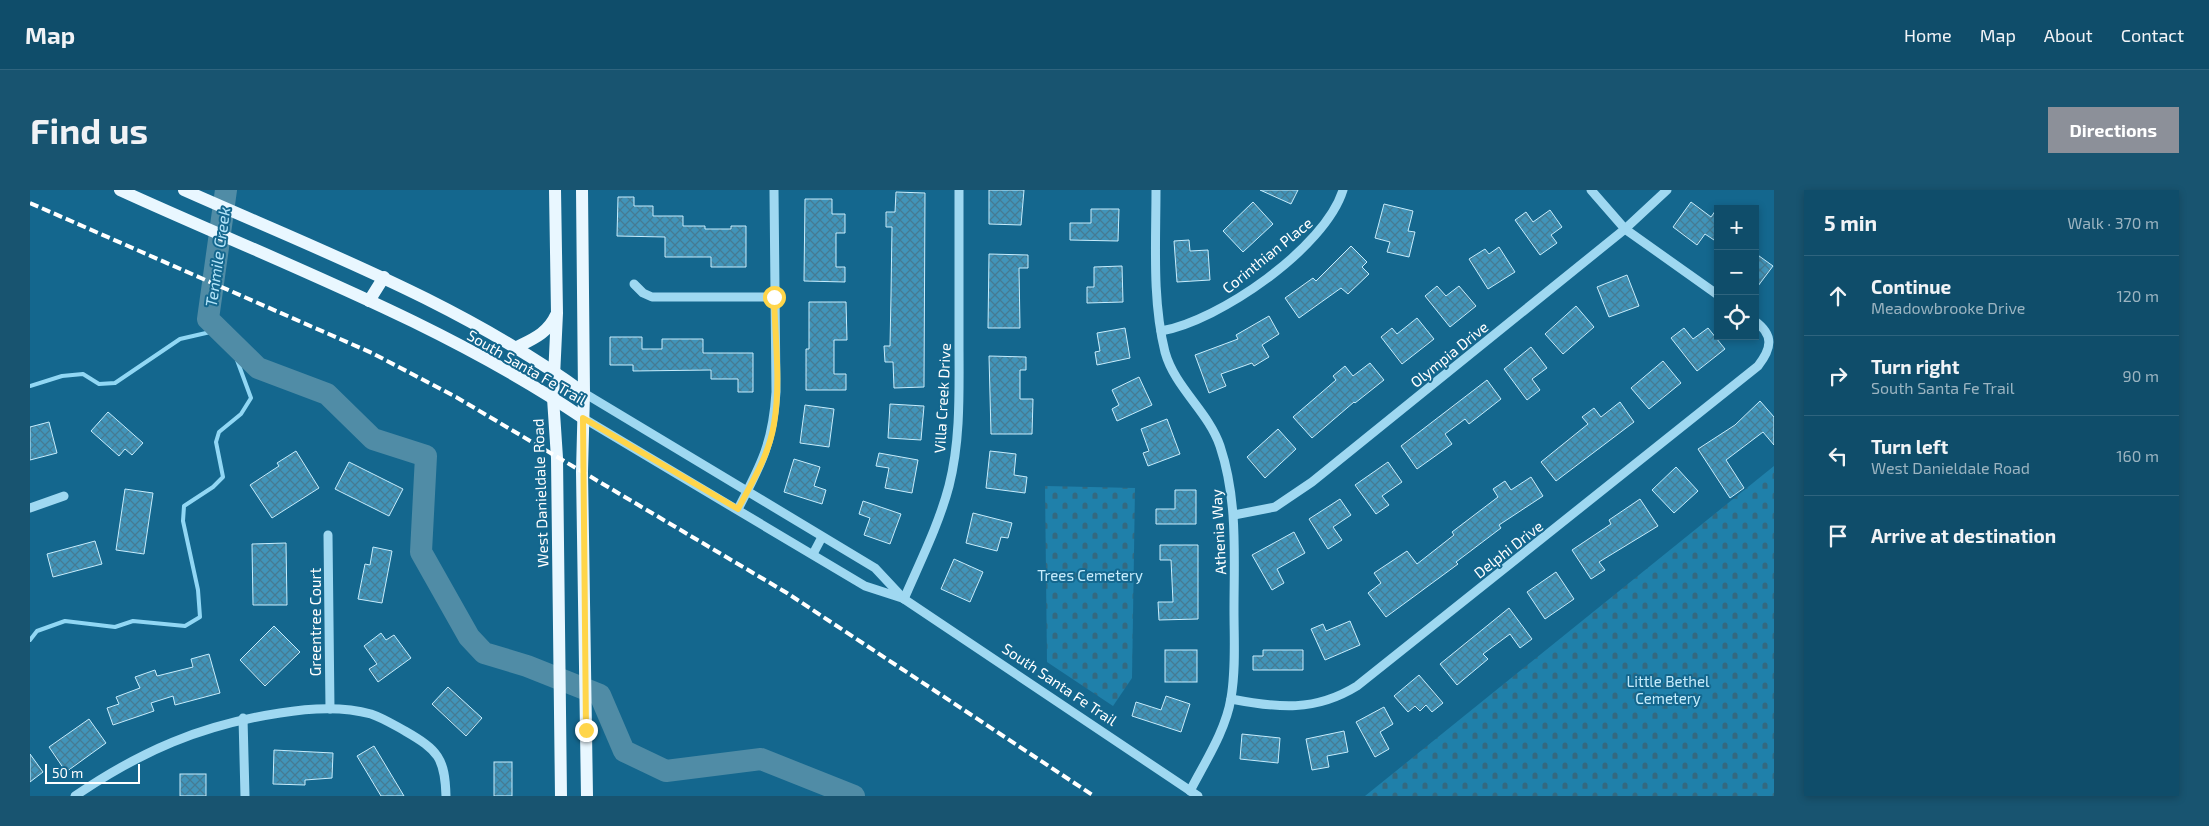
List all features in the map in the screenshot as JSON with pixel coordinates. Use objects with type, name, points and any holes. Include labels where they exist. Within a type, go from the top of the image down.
[{"type":"main road","name":"South Santa Fe Trail","points":[[120,190],[370,302],[553,398],[583,418]]},
{"type":"main road","name":"South Santa Fe Trail","points":[[184,190],[384,277],[517,347],[584,393]]},
{"type":"main road","name":"West Danieldale Road","points":[[555,190],[557,313],[553,398],[557,458],[561,796]]},
{"type":"main road","points":[[582,190],[587,796]]},
{"type":"main road","points":[[370,302],[384,277]]},
{"type":"main road","points":[[517,347],[539,336],[551,326],[557,313]]},
{"type":"street","points":[[738,509],[764,459],[774,424],[776,392],[774,190]]},
{"type":"street","name":"Villa Creek Drive","points":[[904,599],[941,510],[949,485],[955,452],[958,422],[959,190]]},
{"type":"street","name":"Athenia Way","points":[[1156,190],[1156,280],[1161,331],[1166,354],[1173,373],[1209,423],[1219,445],[1227,470],[1234,515],[1234,669],[1231,699],[1215,744],[1194,793]]},
{"type":"street","name":"Corinthian Place","points":[[1161,331],[1180,328],[1223,309],[1265,278],[1320,231],[1338,205],[1343,190]]},
{"type":"street","points":[[1591,190],[1625,229],[1714,292]]},
{"type":"street","name":"Olympia Drive","points":[[1234,515],[1275,507],[1291,498],[1625,229],[1667,190]]},
{"type":"street","points":[[634,284],[643,293],[652,297],[774,297]]},
{"type":"street","name":"Delphi Drive","points":[[1231,699],[1255,704],[1302,706],[1339,697],[1357,686],[1744,379],[1768,353],[1770,345],[1767,332],[1759,324]]},
{"type":"street","name":"South Santa Fe Trail","points":[[584,393],[875,568],[904,599],[1194,793]]},
{"type":"street","name":"South Santa Fe Trail","points":[[583,418],[865,586],[904,599]]},
{"type":"street","points":[[30,508],[64,496]]},
{"type":"street","name":"Greentree Court","points":[[328,535],[330,709]]},
{"type":"street","points":[[812,554],[822,537]]},
{"type":"street","points":[[75,796],[116,768],[177,739],[243,718],[299,710],[330,709],[353,710],[373,715],[435,750],[442,761],[446,775],[446,796]]},
{"type":"street","points":[[243,718],[245,796]]},
{"type":"green space","name":"Little Bethel Cemetery","points":[[1774,466],[1774,796],[1365,796]]},
{"type":"green space","name":"Trees Cemetery","points":[[1045,486],[1135,488],[1132,678],[1113,706],[1047,662]]},
{"type":"building","points":[[989,190],[1024,190],[1021,225],[989,224]]},
{"type":"building","points":[[1260,190],[1298,190],[1291,204]]},
{"type":"building","points":[[896,192],[925,193],[924,387],[894,388],[893,362],[885,362],[884,346],[890,346],[892,227],[886,227],[886,212],[895,212]]},
{"type":"building","points":[[618,197],[634,197],[634,206],[653,206],[653,216],[683,216],[683,226],[705,226],[705,229],[731,229],[731,226],[746,226],[746,267],[711,267],[711,257],[665,257],[665,237],[617,236]]},
{"type":"building","points":[[805,199],[832,199],[832,214],[845,214],[845,233],[836,233],[836,267],[845,267],[845,282],[804,281]]},
{"type":"building","points":[[1253,202],[1273,224],[1243,252],[1223,231]]},
{"type":"building","points":[[1691,202],[1711,217],[1714,213],[1714,240],[1705,234],[1697,245],[1673,227]]},
{"type":"building","points":[[1384,204],[1413,211],[1408,231],[1415,232],[1409,257],[1387,252],[1390,242],[1375,238]]},
{"type":"building","points":[[1091,209],[1119,209],[1118,241],[1070,240],[1070,223],[1091,223]]},
{"type":"building","points":[[1550,210],[1562,227],[1551,235],[1557,243],[1540,255],[1515,220],[1526,212],[1533,222]]},
{"type":"building","points":[[1189,240],[1190,251],[1208,250],[1210,280],[1177,282],[1174,241]]},
{"type":"building","points":[[1351,246],[1367,262],[1362,267],[1369,274],[1348,294],[1341,288],[1299,318],[1285,298],[1313,278],[1316,281]]},
{"type":"building","points":[[1499,247],[1515,272],[1488,289],[1469,259],[1485,249],[1489,254]]},
{"type":"building","points":[[989,254],[1028,255],[1028,268],[1019,268],[1020,328],[988,328]]},
{"type":"building","points":[[1759,256],[1773,266],[1759,285]]},
{"type":"building","points":[[1122,266],[1123,302],[1087,303],[1087,287],[1094,287],[1094,267]]},
{"type":"building","points":[[1627,275],[1639,306],[1609,317],[1597,287]]},
{"type":"building","points":[[1437,286],[1446,296],[1459,286],[1476,306],[1450,327],[1425,296]]},
{"type":"building","points":[[809,302],[846,302],[847,340],[834,340],[834,374],[846,374],[846,390],[806,390],[806,349],[809,349]]},
{"type":"building","points":[[1576,306],[1594,327],[1563,354],[1545,334]]},
{"type":"building","points":[[1269,316],[1279,334],[1262,345],[1269,357],[1254,366],[1252,363],[1221,374],[1226,386],[1209,393],[1195,355],[1238,339],[1236,335]]},
{"type":"building","points":[[1417,318],[1434,339],[1402,364],[1381,337],[1392,328],[1397,334]]},
{"type":"building","points":[[1125,328],[1130,358],[1097,365],[1095,352],[1100,351],[1097,333]]},
{"type":"building","points":[[1684,328],[1693,339],[1708,328],[1714,335],[1714,340],[1718,340],[1725,349],[1697,371],[1671,338]]},
{"type":"building","points":[[610,337],[642,337],[642,349],[662,349],[662,339],[703,339],[703,353],[753,353],[753,392],[738,392],[738,379],[711,379],[711,370],[633,371],[633,365],[610,365]]},
{"type":"building","points":[[1531,347],[1547,368],[1532,379],[1540,390],[1527,400],[1504,369]]},
{"type":"building","points":[[989,356],[1026,357],[1026,370],[1020,370],[1020,399],[1033,399],[1032,434],[991,434]]},
{"type":"building","points":[[1663,361],[1681,383],[1649,409],[1631,388]]},
{"type":"building","points":[[1370,363],[1384,380],[1354,402],[1312,438],[1293,417],[1336,380],[1333,376],[1345,366],[1353,376]]},
{"type":"building","points":[[1139,377],[1152,405],[1117,421],[1112,409],[1119,405],[1112,390]]},
{"type":"building","points":[[1487,380],[1501,399],[1469,424],[1465,419],[1445,434],[1452,444],[1417,469],[1401,446]]},
{"type":"building","points":[[1760,401],[1774,417],[1774,445],[1763,432],[1726,460],[1744,488],[1730,498],[1698,449],[1735,425]]},
{"type":"building","points":[[1620,402],[1634,422],[1556,481],[1541,462],[1588,424],[1582,417],[1594,408],[1601,417]]},
{"type":"building","points":[[890,404],[924,406],[921,440],[888,438]]},
{"type":"building","points":[[805,405],[834,409],[829,447],[800,443]]},
{"type":"building","points":[[108,412],[143,443],[132,455],[125,449],[119,456],[91,431]]},
{"type":"building","points":[[1167,419],[1180,454],[1148,466],[1143,453],[1149,451],[1141,429]]},
{"type":"building","points":[[49,422],[57,453],[30,460],[30,427]]},
{"type":"building","points":[[1278,429],[1296,449],[1265,478],[1247,457]]},
{"type":"building","points":[[296,451],[319,488],[272,518],[250,485],[279,466],[277,463]]},
{"type":"building","points":[[990,451],[1016,454],[1014,475],[1027,477],[1025,493],[986,488]]},
{"type":"building","points":[[879,453],[918,460],[912,493],[885,488],[889,468],[876,466]]},
{"type":"building","points":[[794,459],[820,467],[814,486],[826,490],[822,504],[784,492]]},
{"type":"building","points":[[349,462],[403,489],[389,516],[335,489]]},
{"type":"building","points":[[1388,462],[1402,482],[1382,496],[1389,505],[1376,514],[1355,485]]},
{"type":"building","points":[[1676,467],[1698,491],[1674,513],[1652,490]]},
{"type":"building","points":[[1531,477],[1543,496],[1499,525],[1501,528],[1456,562],[1458,564],[1386,617],[1368,593],[1381,583],[1374,573],[1407,551],[1417,564],[1454,535],[1452,532],[1498,497],[1493,489],[1505,481],[1511,490]]},
{"type":"building","points":[[125,489],[153,493],[144,554],[116,550]]},
{"type":"building","points":[[1175,490],[1196,490],[1196,524],[1156,524],[1156,509],[1175,509]]},
{"type":"building","points":[[1340,499],[1351,515],[1333,527],[1342,540],[1328,549],[1309,519]]},
{"type":"building","points":[[1640,499],[1658,526],[1599,562],[1605,570],[1591,579],[1572,550],[1611,524],[1609,520]]},
{"type":"building","points":[[863,501],[901,514],[890,544],[864,535],[870,518],[859,514]]},
{"type":"building","points":[[973,513],[1012,523],[1008,538],[1001,537],[997,551],[966,543]]},
{"type":"building","points":[[1294,532],[1305,553],[1277,569],[1284,583],[1272,590],[1252,555]]},
{"type":"building","points":[[95,541],[102,564],[53,577],[47,554]]},
{"type":"building","points":[[286,543],[287,605],[253,605],[252,544]]},
{"type":"building","points":[[1160,545],[1198,545],[1198,619],[1159,620],[1158,602],[1173,602],[1171,560],[1160,560]]},
{"type":"building","points":[[373,547],[392,551],[382,603],[358,599],[365,564],[370,565]]},
{"type":"building","points":[[954,559],[983,572],[970,602],[941,589]]},
{"type":"building","points":[[1556,572],[1574,599],[1545,619],[1527,592]]},
{"type":"building","points":[[1509,608],[1532,639],[1520,648],[1510,634],[1483,654],[1488,659],[1457,685],[1440,664]]},
{"type":"building","points":[[1350,621],[1360,645],[1325,660],[1311,629],[1323,624],[1326,631]]},
{"type":"building","points":[[274,626],[300,652],[265,686],[240,660]]},
{"type":"building","points":[[381,633],[386,640],[394,635],[411,658],[378,682],[369,669],[377,664],[364,646]]},
{"type":"building","points":[[1165,650],[1197,650],[1197,682],[1165,682]]},
{"type":"building","points":[[1263,650],[1303,650],[1303,670],[1253,670],[1253,656],[1263,656]]},
{"type":"building","points":[[209,654],[220,693],[175,705],[173,696],[151,703],[154,711],[113,725],[107,708],[119,704],[116,697],[140,688],[135,677],[155,670],[157,676],[193,667],[191,659]]},
{"type":"building","points":[[1419,675],[1443,703],[1432,712],[1426,705],[1420,711],[1415,706],[1408,712],[1394,696]]},
{"type":"building","points":[[448,687],[482,718],[466,736],[432,704]]},
{"type":"building","points":[[1166,696],[1190,704],[1181,732],[1132,716],[1136,702],[1161,710]]},
{"type":"building","points":[[1384,707],[1393,724],[1380,732],[1389,749],[1375,757],[1356,722]]},
{"type":"building","points":[[89,719],[106,743],[66,772],[49,747]]},
{"type":"building","points":[[1344,731],[1348,752],[1327,756],[1329,767],[1312,770],[1306,739]]},
{"type":"building","points":[[1242,734],[1280,738],[1278,763],[1240,759]]},
{"type":"building","points":[[374,746],[404,796],[381,796],[357,756]]},
{"type":"building","points":[[274,750],[333,753],[332,778],[305,780],[305,785],[273,784]]},
{"type":"building","points":[[30,754],[43,772],[30,782]]},
{"type":"building","points":[[494,762],[512,762],[512,796],[494,796]]},
{"type":"building","points":[[180,774],[206,774],[206,796],[180,796]]},
{"type":"waterway","name":"Tenmile Creek","points":[[226,190],[208,319],[258,368],[327,394],[373,439],[426,456],[421,552],[469,637],[484,653],[527,666],[600,695],[624,751],[666,771],[761,759],[854,796]]},
{"type":"waterway","points":[[30,386],[62,376],[83,374],[99,384],[115,383],[180,339],[219,330]]},
{"type":"waterway","points":[[30,640],[37,631],[65,621],[115,627],[133,621],[185,626],[200,617],[198,590],[183,521],[184,506],[213,487],[223,477],[216,442],[219,432],[241,414],[251,398],[230,341]]},
{"type":"railway","points":[[30,203],[372,353],[456,397],[787,593],[1094,796]]},
{"type":"route","points":[[586,730],[582,472],[583,418],[738,509],[764,459],[774,424],[776,392],[774,297]]}]
